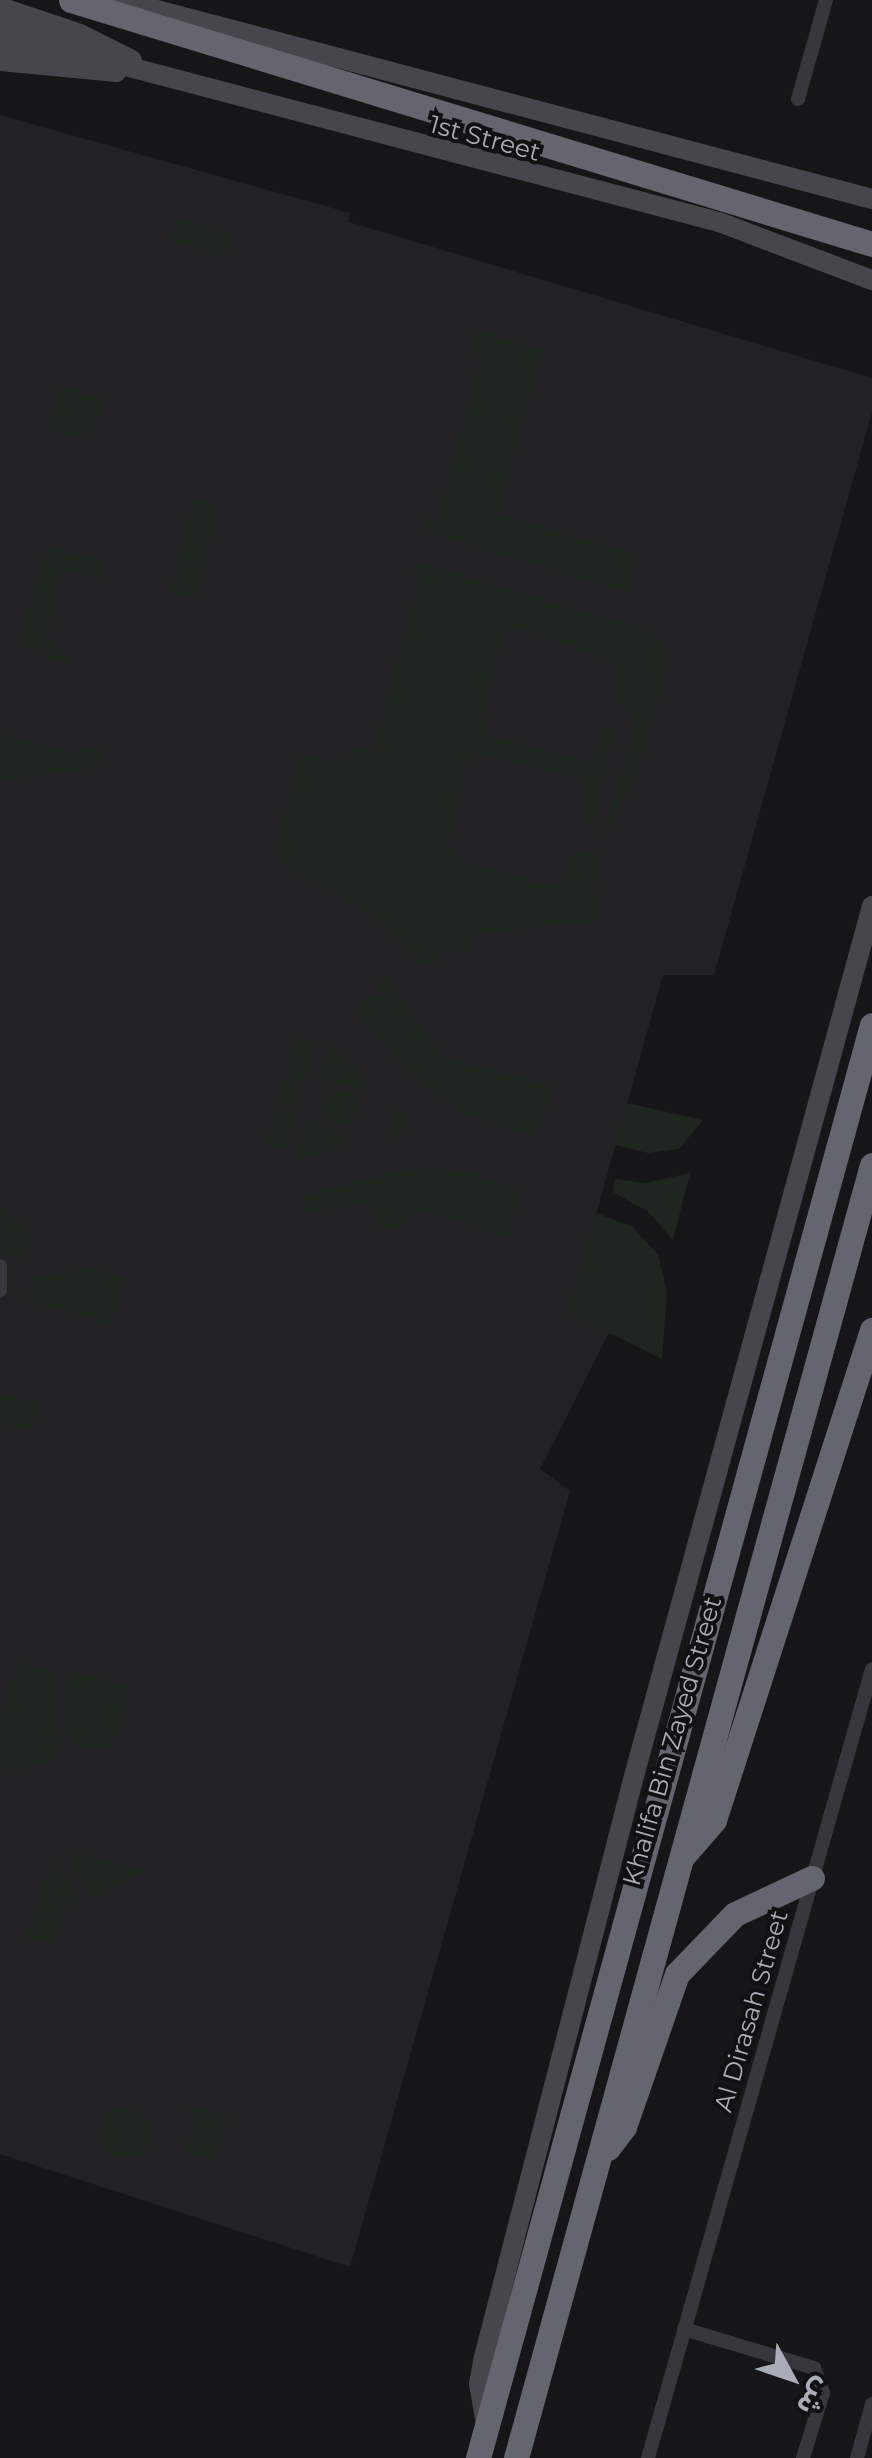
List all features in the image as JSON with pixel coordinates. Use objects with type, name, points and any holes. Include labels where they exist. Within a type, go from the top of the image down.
[{"type":"highway","points":[[71,0],[411,108],[842,230],[872,244]]},
{"type":"highway","name":"Khalifa Bin Zayed Street","points":[[478,2458],[872,1025]]},
{"type":"highway","name":"Khalifa Bin Zayed Street","points":[[516,2458],[872,1165]]},
{"type":"highway","points":[[682,1857],[701,1842],[718,1807],[872,1330]]},
{"type":"highway","points":[[599,2152],[622,2133],[677,1974],[735,1914],[812,1878]]},
{"type":"street","name":"1st Street","points":[[119,0],[872,199]]},
{"type":"street","points":[[798,99],[826,0]]},
{"type":"street","points":[[0,7],[80,34],[153,73]]},
{"type":"street","name":"1st Street","points":[[0,26],[80,54],[719,222],[869,276]]},
{"type":"street","name":"1st Street","points":[[0,42],[80,54]]},
{"type":"street","points":[[0,61],[153,73]]},
{"type":"street","points":[[486,2424],[479,2384],[484,2357],[634,1776],[872,906]]},
{"type":"street","points":[[0,1266],[0,1290]]},
{"type":"street","name":"Al Dirasah Street","points":[[648,2458],[812,1878],[867,1708],[872,1669]]},
{"type":"street","points":[[684,2329],[814,2368],[822,2393],[803,2458]]},
{"type":"street","points":[[857,2458],[868,2440],[872,2404]]},
{"type":"shaded area","points":[[0,115],[350,213],[349,222],[872,378],[872,412],[714,975],[663,975],[569,1311],[611,1329],[540,1469],[570,1491],[350,2267],[0,2154]]},
{"type":"shaded area","points":[[178,219],[231,235],[224,257],[171,241]]},
{"type":"shaded area","points":[[477,331],[542,349],[498,515],[636,553],[627,592],[427,532],[422,517],[438,520],[482,358],[472,355]]},
{"type":"shaded area","points":[[60,386],[103,398],[91,441],[48,428]]},
{"type":"shaded area","points":[[193,500],[218,506],[197,597],[172,592]]},
{"type":"shaded area","points":[[48,548],[104,562],[100,579],[60,569],[48,638],[70,657],[67,666],[19,644]]},
{"type":"shaded area","points":[[419,563],[650,631],[665,646],[668,663],[632,792],[619,799],[608,839],[604,832],[638,720],[634,711],[614,702],[617,662],[522,629],[503,634],[481,718],[488,734],[585,762],[597,753],[604,726],[615,729],[593,823],[582,821],[588,792],[581,779],[481,752],[467,763],[447,847],[464,862],[553,887],[565,880],[573,854],[586,850],[602,857],[593,893],[601,903],[596,921],[471,935],[472,949],[437,953],[437,965],[424,966],[374,916],[286,866],[277,849],[301,753],[342,764],[360,746],[374,750],[421,576],[410,572]]},
{"type":"shaded area","points":[[0,733],[72,754],[98,746],[104,762],[86,771],[0,780]]},
{"type":"shaded area","points":[[386,975],[444,1059],[552,1086],[537,1136],[467,1115],[418,1082],[355,1009],[364,999],[383,997],[379,984]]},
{"type":"shaded area","points":[[296,1036],[316,1041],[303,1087],[286,1070]]},
{"type":"shaded area","points":[[330,1044],[366,1078],[362,1091],[320,1079]]},
{"type":"shaded area","points":[[284,1077],[301,1094],[300,1101],[276,1107]]},
{"type":"shaded area","points":[[340,1090],[352,1095],[357,1107],[352,1119],[340,1124],[328,1119],[323,1107],[328,1095]]},
{"type":"shaded area","points":[[627,1103],[703,1120],[679,1149],[648,1153],[615,1145]]},
{"type":"shaded area","points":[[396,1105],[407,1113],[401,1137],[387,1138]]},
{"type":"shaded area","points":[[297,1108],[286,1149],[266,1143],[274,1114]]},
{"type":"shaded area","points":[[306,1119],[350,1131],[346,1145],[295,1162]]},
{"type":"shaded area","points":[[419,1167],[467,1172],[521,1191],[508,1238],[423,1208],[390,1232],[376,1223],[371,1203],[307,1212],[304,1196]]},
{"type":"shaded area","points":[[690,1173],[673,1240],[647,1211],[613,1192],[615,1179],[645,1183]]},
{"type":"shaded area","points":[[0,1207],[34,1234],[24,1263],[0,1250]]},
{"type":"shaded area","points":[[596,1213],[633,1227],[658,1255],[667,1292],[662,1359],[568,1312]]},
{"type":"shaded area","points":[[91,1267],[124,1277],[111,1324],[27,1301],[34,1278]]},
{"type":"shaded area","points":[[0,1393],[39,1404],[31,1431],[0,1422]]},
{"type":"shaded area","points":[[19,1661],[58,1674],[53,1715],[62,1741],[52,1758],[4,1778],[0,1725]]},
{"type":"shaded area","points":[[70,1670],[127,1685],[122,1727],[109,1746],[87,1750],[68,1737],[63,1709]]},
{"type":"shaded area","points":[[64,1848],[145,1872],[93,1899]]},
{"type":"shaded area","points":[[54,1855],[79,1901],[66,1907],[54,1945],[26,1939]]},
{"type":"shaded area","points":[[184,2105],[229,2117],[216,2160],[187,2150],[196,2121]]},
{"type":"shaded area","points":[[126,2108],[143,2116],[151,2133],[143,2150],[126,2158],[109,2150],[101,2133],[109,2116]]}]
